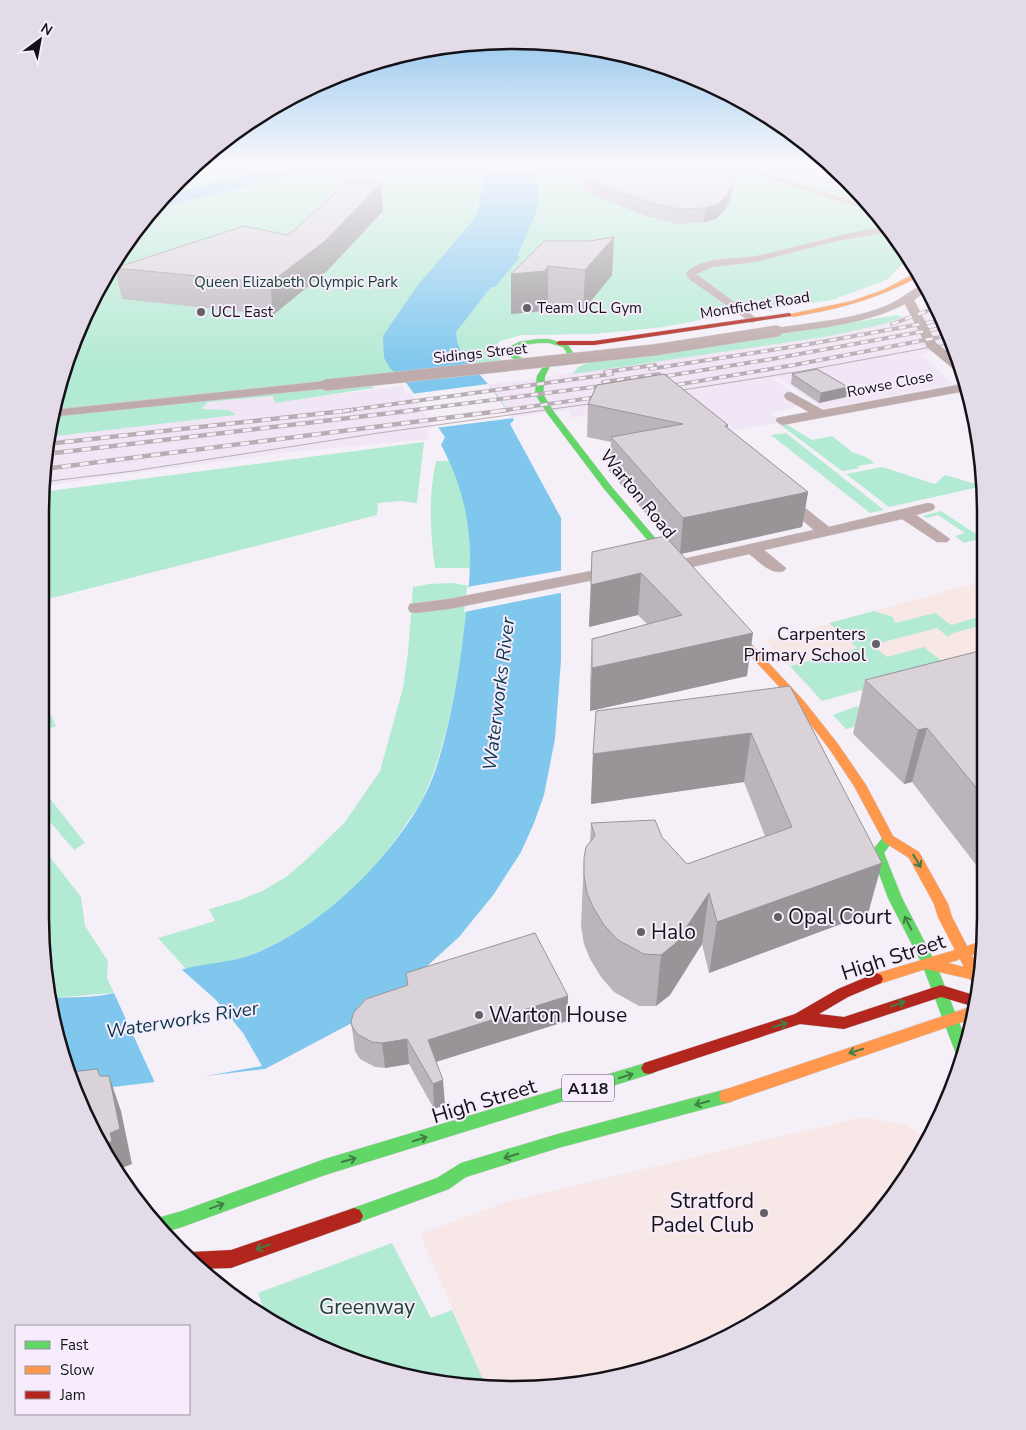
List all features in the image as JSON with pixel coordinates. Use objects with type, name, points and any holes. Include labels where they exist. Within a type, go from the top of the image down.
[{"type":"street","points":[[752,320],[693,277],[691,273],[706,267],[756,258],[842,236],[866,233]]},
{"type":"street","name":"Montfichet Road","points":[[528,364],[520,362],[510,355],[512,348],[528,342],[549,341],[559,344],[594,343],[852,303],[885,292],[913,277]]},
{"type":"street","name":"Sidings Street","points":[[60,413],[654,350],[860,316],[908,299],[920,290]]},
{"type":"street","points":[[908,299],[931,345],[952,362]]},
{"type":"street","name":"Montfichet Road","points":[[570,350],[594,343]]},
{"type":"street","points":[[528,364],[548,364],[567,359],[571,354],[570,350],[559,344]]},
{"type":"street","points":[[528,364],[541,376],[548,364]]},
{"type":"street","name":"Warton Road","points":[[541,376],[539,394],[551,414],[608,488],[675,568]]},
{"type":"street","name":"Rowse Close","points":[[782,421],[960,388]]},
{"type":"street","points":[[790,396],[821,414]]},
{"type":"street","points":[[776,491],[826,532]]},
{"type":"street","points":[[652,564],[675,568],[928,507]]},
{"type":"street","points":[[904,514],[942,539]]},
{"type":"street","points":[[753,549],[778,568]]},
{"type":"street","points":[[416,608],[449,604],[633,568]]},
{"type":"street","points":[[719,615],[800,703],[829,740],[860,785],[888,839],[914,855],[974,968]]},
{"type":"street","points":[[888,839],[877,852],[895,898],[941,991],[960,1042]]},
{"type":"street","name":"High Street","points":[[165,1224],[182,1219],[325,1167],[602,1084],[800,1018],[843,993],[895,972],[929,964],[976,949]]},
{"type":"street","name":"A118","points":[[929,964],[973,976]]},
{"type":"street","points":[[941,991],[969,999]]},
{"type":"street","name":"A118","points":[[800,1018],[844,1023],[941,991]]},
{"type":"street","name":"A118","points":[[201,1260],[231,1259],[442,1184],[462,1171],[558,1141],[717,1099],[967,1014]]},
{"type":"shaded area","points":[[928,306],[947,349],[921,354],[952,384],[824,409],[778,378],[774,379],[796,395],[785,397],[796,407],[771,413],[783,422],[702,436],[660,402],[571,418],[569,410],[426,429],[430,439],[290,452],[50,485],[59,419],[205,405],[208,402],[273,396],[275,402],[402,386],[406,394],[526,380],[888,323]]},
{"type":"shaded area","name":"Carpenters Primary School","points":[[977,583],[977,699],[893,681],[822,701],[765,641]]},
{"type":"shaded area","points":[[863,1117],[906,1125],[922,1136],[899,1175],[862,1223],[819,1266],[771,1303],[718,1333],[662,1357],[604,1372],[574,1377],[513,1381],[483,1380],[420,1234],[509,1201]]},
{"type":"green space","name":"Queen Elizabeth Olympic Park","points":[[143,233],[883,233],[904,263],[886,280],[832,300],[737,313],[664,327],[595,334],[522,335],[500,341],[493,348],[508,371],[371,385],[374,388],[275,403],[273,396],[208,402],[201,409],[229,410],[236,415],[56,436],[73,364],[84,335],[111,281]]},
{"type":"green space","points":[[897,315],[902,317],[888,323],[830,336],[573,374],[578,367],[593,361],[694,349]]},
{"type":"green space","points":[[783,422],[812,440],[832,436],[852,452],[866,457],[875,463],[842,471],[778,423]]},
{"type":"green space","points":[[786,433],[884,510],[870,513],[771,435]]},
{"type":"green space","points":[[424,442],[417,503],[400,501],[378,503],[377,515],[49,599],[50,491]]},
{"type":"green space","points":[[436,461],[449,461],[462,493],[469,529],[470,568],[435,568],[431,514],[433,475]]},
{"type":"green space","points":[[882,467],[935,484],[945,475],[976,484],[976,488],[889,507],[846,474]]},
{"type":"green space","points":[[941,511],[977,535],[977,539],[964,543],[955,536],[965,533],[938,515],[927,518],[922,516]]},
{"type":"green space","points":[[452,583],[470,586],[459,666],[442,745],[434,771],[418,807],[395,840],[360,881],[319,917],[273,945],[248,956],[186,969],[158,938],[215,921],[209,909],[262,891],[286,877],[345,822],[380,771],[403,688],[413,587]]},
{"type":"green space","points":[[874,611],[893,617],[895,623],[935,613],[951,625],[975,618],[977,620],[977,627],[953,633],[948,637],[937,628],[872,645],[887,657],[924,647],[959,675],[861,725],[846,729],[833,715],[857,706],[865,714],[866,695],[861,690],[822,701],[790,666],[858,648],[829,623]]},
{"type":"green space","points":[[49,711],[56,726],[49,729]]},
{"type":"green space","points":[[49,797],[85,843],[74,850],[49,821]]},
{"type":"green space","points":[[49,856],[81,897],[85,926],[108,961],[107,978],[114,993],[56,998],[50,947]]},
{"type":"green space","name":"Greenway","points":[[392,1243],[431,1318],[452,1310],[483,1380],[422,1372],[364,1357],[335,1346],[263,1308],[258,1293]]},
{"type":"water","name":"Waterworks River","points":[[463,233],[527,233],[517,256],[520,257],[495,287],[491,287],[456,332],[459,348],[463,355],[495,393],[514,420],[510,424],[561,518],[561,660],[555,739],[544,795],[534,823],[521,852],[494,894],[459,937],[382,1007],[265,1069],[82,1091],[73,1066],[56,998],[107,995],[133,988],[184,969],[248,956],[274,945],[300,930],[325,912],[370,870],[408,823],[423,799],[430,783],[443,745],[456,683],[468,592],[470,544],[462,496],[441,445],[445,437],[407,384],[390,368],[384,358],[383,336],[417,286]]},
{"type":"pier","points":[[488,384],[513,418],[435,428],[411,394]]},
{"type":"pier","points":[[564,570],[565,592],[464,612],[467,587]]},
{"type":"pier","points":[[180,968],[216,1000],[243,1033],[262,1066],[156,1085],[113,991]]},
{"type":"building","points":[[223,233],[276,233],[287,235],[291,233],[333,233],[270,283],[119,268]]},
{"type":"building","points":[[614,237],[585,270],[548,266],[545,271],[511,274],[544,241],[590,241]]},
{"type":"building","points":[[817,369],[848,387],[821,393],[792,374]]},
{"type":"building","points":[[664,374],[728,425],[725,426],[808,492],[683,518],[611,437],[683,424],[588,404],[597,385]]},
{"type":"building","points":[[665,536],[753,633],[592,668],[592,639],[682,615],[641,573],[591,585],[592,552]]},
{"type":"building","points":[[977,652],[977,789],[927,728],[918,730],[865,680]]},
{"type":"building","points":[[790,686],[882,863],[717,922],[709,893],[676,943],[661,955],[644,954],[618,940],[604,925],[587,893],[584,858],[586,847],[595,836],[591,823],[655,820],[662,837],[687,864],[792,827],[751,733],[593,754],[596,711]]},
{"type":"building","points":[[535,933],[568,996],[428,1040],[443,1080],[433,1084],[407,1039],[382,1043],[372,1042],[357,1034],[352,1026],[351,1021],[354,1012],[366,999],[408,985],[406,973]]},
{"type":"building","points":[[97,1069],[100,1076],[109,1076],[120,1129],[110,1133],[112,1141],[108,1143],[84,1095],[75,1072]]},
{"type":"tram line","points":[[670,392],[802,371],[946,344]]},
{"type":"tram line","points":[[50,481],[133,471],[379,433],[603,402]]},
{"type":"railway","points":[[892,324],[930,310]]},
{"type":"railway","points":[[650,369],[804,345],[935,321]]},
{"type":"railway","points":[[654,378],[939,328]]},
{"type":"railway","points":[[664,387],[943,337]]},
{"type":"railway","points":[[605,372],[655,365]]},
{"type":"railway","points":[[343,411],[612,374]]},
{"type":"railway","points":[[603,382],[659,374]]},
{"type":"railway","points":[[406,411],[609,385]]},
{"type":"railway","points":[[499,411],[605,396]]},
{"type":"railway","points":[[54,443],[353,410]]},
{"type":"railway","points":[[53,453],[416,410]]},
{"type":"railway","points":[[51,468],[508,410]]},
{"type":"traffic: fast","points":[[538,341],[549,341],[566,346],[571,354],[557,362],[541,365],[526,362],[511,355],[511,348],[521,343],[538,341]]},
{"type":"traffic: fast","points":[[548,364],[541,376],[539,394],[551,413],[608,488],[676,568]]},
{"type":"traffic: fast","points":[[888,839],[877,852],[895,898],[929,964],[960,1042]]},
{"type":"traffic: fast","points":[[165,1224],[182,1219],[325,1167],[649,1068]]},
{"type":"traffic: fast","points":[[354,1216],[443,1184],[461,1171],[558,1141],[727,1096]]},
{"type":"traffic: slow","points":[[789,315],[822,310],[854,302],[885,291],[913,277]]},
{"type":"traffic: slow","points":[[725,622],[800,703],[834,747],[860,785],[888,839],[914,855],[941,904],[945,917],[974,972]]},
{"type":"traffic: slow","points":[[876,979],[976,948]]},
{"type":"traffic: slow","points":[[929,964],[973,974]]},
{"type":"traffic: slow","points":[[727,1096],[967,1014]]},
{"type":"traffic: jam","points":[[559,343],[594,343],[789,315]]},
{"type":"traffic: jam","points":[[649,1068],[800,1018],[843,993],[876,979]]},
{"type":"traffic: jam","points":[[800,1018],[844,1023],[941,991],[969,999]]},
{"type":"traffic: jam","points":[[201,1260],[231,1259],[354,1216]]},
{"type":"place","name":"Team UCL Gym","points":[[527,308]]},
{"type":"place","name":"UCL East","points":[[201,312]]},
{"type":"place","name":"Carpenters Primary School","points":[[876,644]]},
{"type":"place","name":"Opal Court","points":[[778,917]]},
{"type":"place","name":"Halo","points":[[641,932]]},
{"type":"place","name":"Warton House","points":[[479,1015]]},
{"type":"place","name":"Stratford Padel Club","points":[[764,1213]]}]
